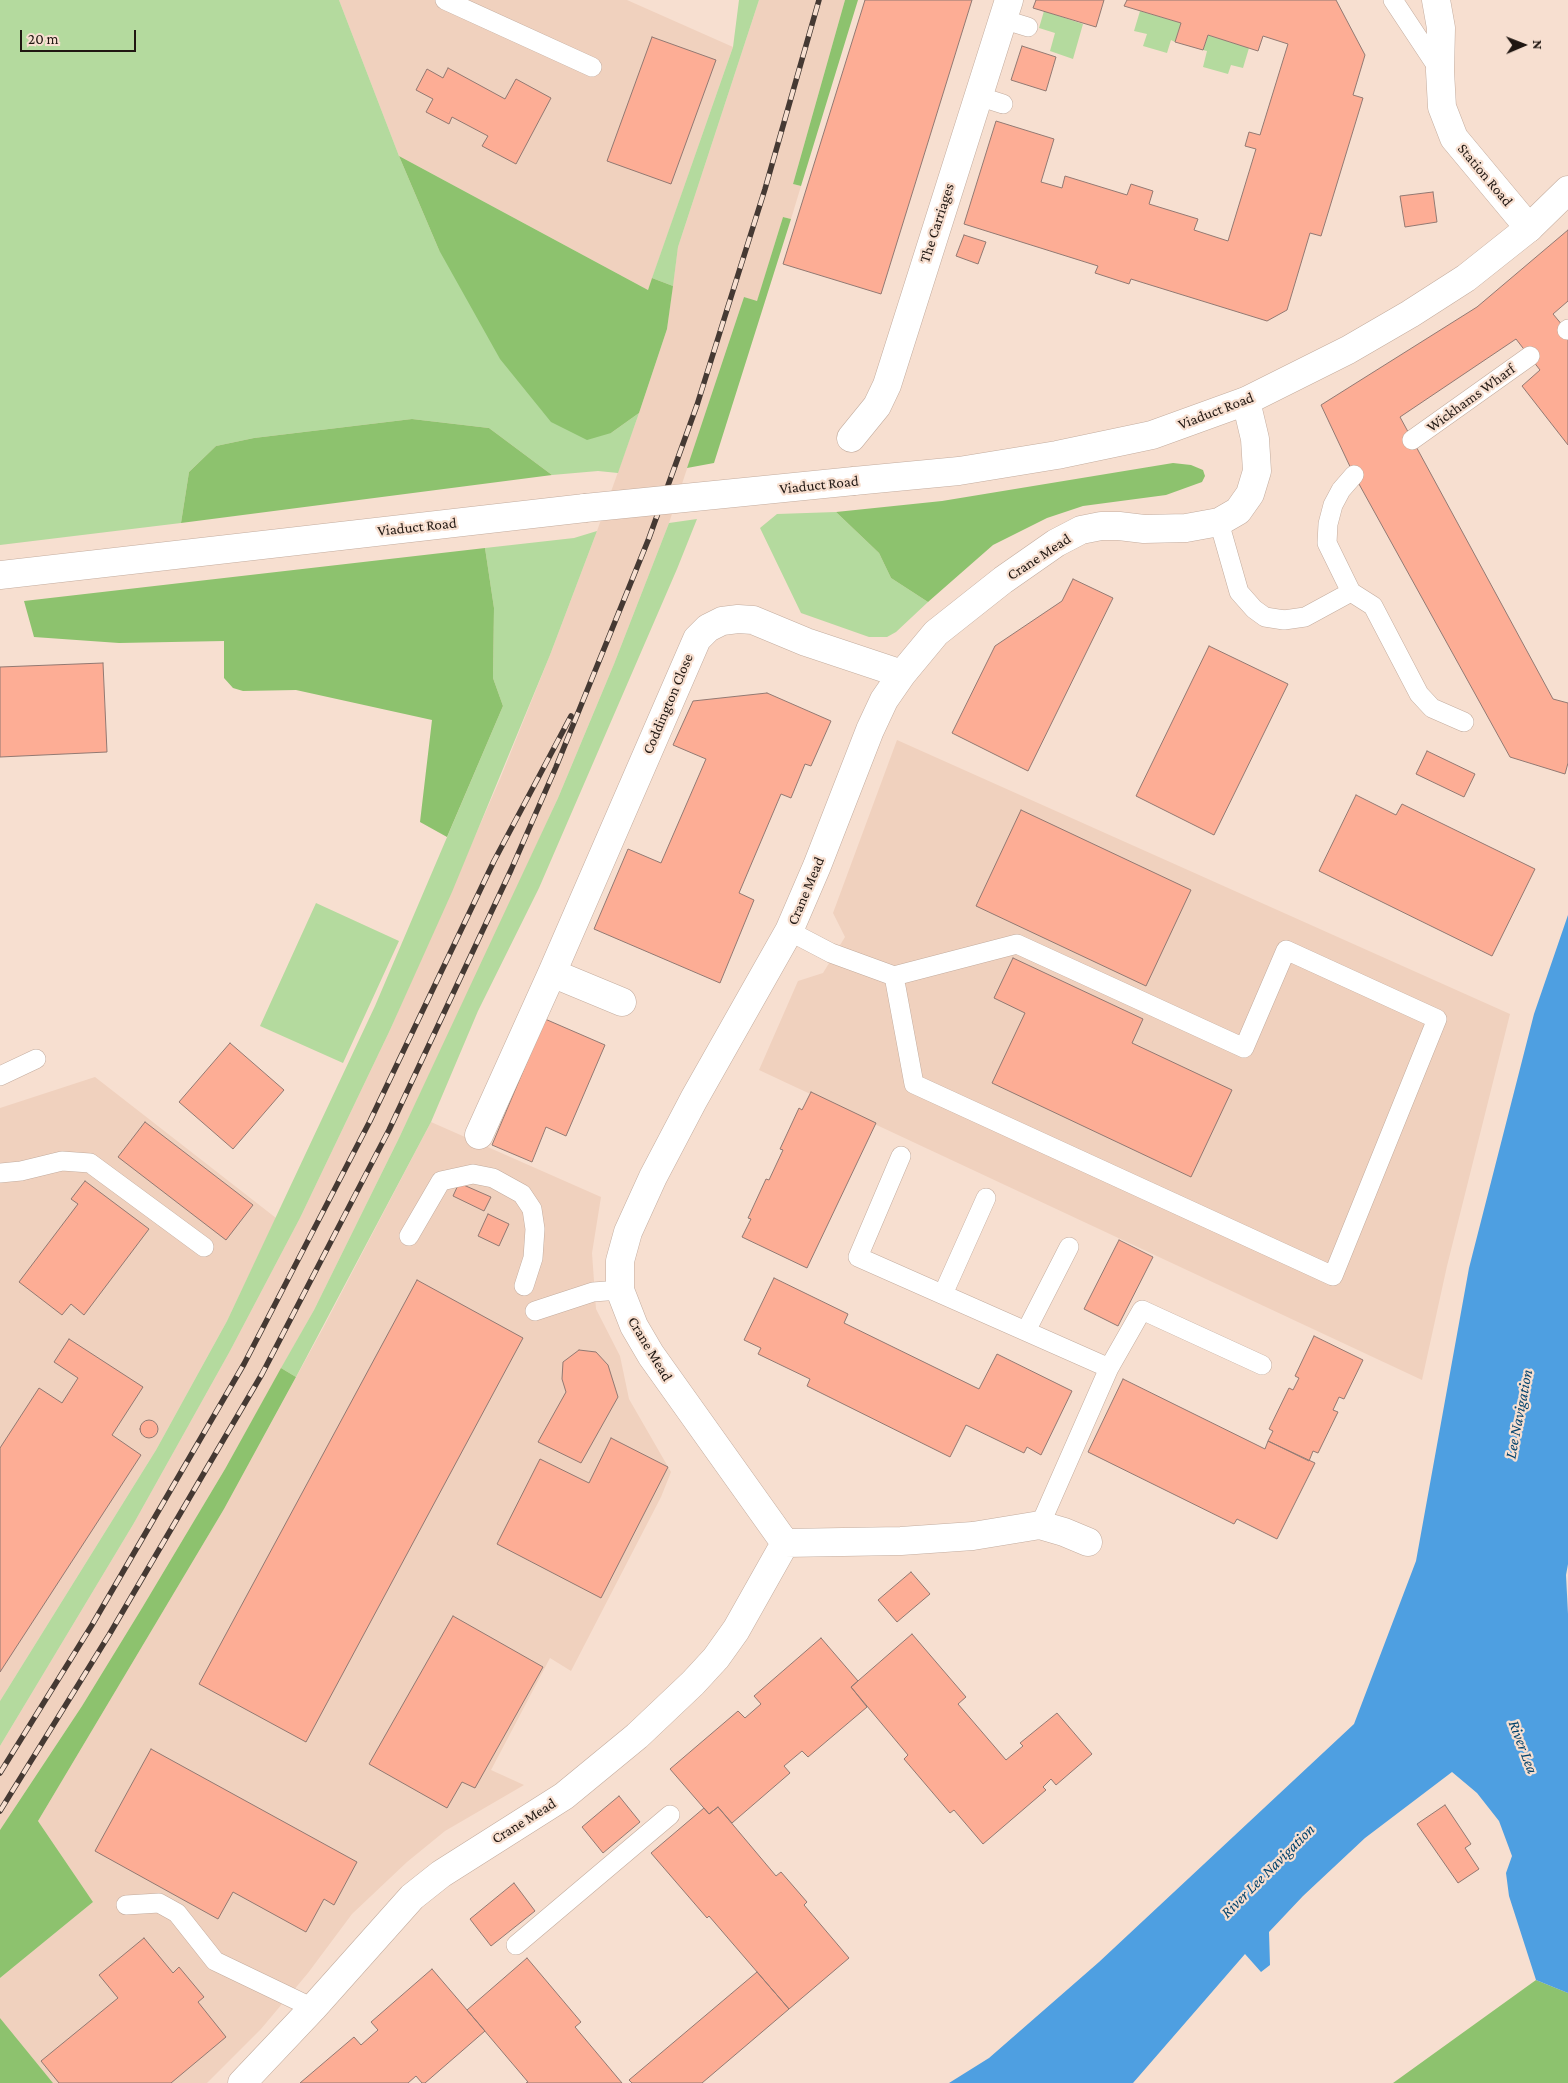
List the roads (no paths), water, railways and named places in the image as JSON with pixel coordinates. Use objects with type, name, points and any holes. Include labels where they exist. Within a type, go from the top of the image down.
[{"type":"street","name":"Station Road","points":[[1436,0],[1441,28],[1440,71],[1442,107],[1454,138],[1529,228]]},
{"type":"street","name":"The Carriages","points":[[852,438],[877,406],[887,385],[990,100],[1013,15]]},
{"type":"street","name":"Viaduct Road","points":[[0,575],[585,508],[959,472],[1067,453],[1152,435],[1246,401],[1348,350],[1410,314],[1466,278],[1529,228],[1568,190]]},
{"type":"street","name":"Crane Mead","points":[[242,2083],[313,2008],[412,1897],[441,1874],[564,1796],[624,1748],[716,1658],[736,1630],[785,1543],[651,1355],[634,1326],[620,1290],[620,1261],[628,1232],[653,1177],[694,1099],[789,931],[817,866],[870,730],[884,700],[902,674],[936,633],[1003,580],[1056,543],[1080,530],[1101,526],[1144,529],[1186,528],[1219,522],[1238,511],[1250,494],[1257,471],[1255,439],[1246,401]]},
{"type":"street","name":"Coddington Close","points":[[479,1136],[697,639],[708,628],[722,621],[753,620],[806,642],[902,674]]},
{"type":"street","points":[[552,973],[622,1002]]},
{"type":"street","points":[[785,1543],[901,1541],[973,1536],[1040,1525],[1088,1542]]},
{"type":"lane","points":[[445,0],[592,67]]},
{"type":"lane","points":[[1393,0],[1440,71]]},
{"type":"lane","name":"Wickhams Wharf","points":[[1412,440],[1530,356]]},
{"type":"lane","points":[[1354,475],[1341,490],[1333,505],[1328,524],[1327,543],[1351,592],[1372,606],[1419,694],[1432,708],[1464,722]]},
{"type":"lane","points":[[1219,522],[1239,592],[1254,609],[1265,617],[1284,620],[1305,617],[1351,592]]},
{"type":"lane","points":[[789,931],[831,954],[894,976],[1017,944],[1244,1048],[1286,950],[1437,1019],[1333,1276],[914,1084],[894,976]]},
{"type":"lane","points":[[0,1076],[36,1060]]},
{"type":"lane","points":[[901,1156],[858,1257],[1109,1368]]},
{"type":"lane","points":[[0,1173],[20,1172],[62,1161],[90,1163],[204,1247]]},
{"type":"lane","points":[[409,1236],[441,1181],[474,1174],[493,1178],[522,1194],[532,1209],[535,1229],[533,1258],[524,1286]]},
{"type":"lane","points":[[943,1294],[986,1198]]},
{"type":"lane","points":[[1026,1331],[1069,1247]]},
{"type":"lane","points":[[535,1311],[593,1292],[620,1290]]},
{"type":"lane","points":[[1040,1525],[1109,1368],[1142,1310],[1262,1365]]},
{"type":"lane","points":[[516,1945],[670,1815]]},
{"type":"lane","points":[[126,1904],[159,1903],[177,1913],[215,1961],[313,2008]]},
{"type":"water","points":[[1568,915],[1568,1564],[1566,1575],[1568,1614],[1568,1993],[1536,1980],[1509,1896],[1506,1873],[1512,1856],[1499,1821],[1477,1793],[1452,1772],[1365,1838],[1303,1896],[1269,1932],[1270,1965],[1261,1972],[1245,1954],[1133,2083],[949,2083],[989,2058],[1099,1962],[1354,1724],[1416,1561],[1469,1268],[1534,1014]]},
{"type":"railway","points":[[0,1811],[109,1635],[262,1374],[389,1130],[511,870],[556,767],[649,538],[697,405],[765,189],[819,0]]},
{"type":"railway","points":[[0,1773],[92,1625],[244,1364],[370,1121],[494,861],[571,716]]},
{"type":"water label","name":"Lee Navigation","points":[[1519,1414]]},
{"type":"water label","name":"River Lea","points":[[1523,1747]]},
{"type":"water label","name":"River Lee Navigation","points":[[1268,1871]]}]
